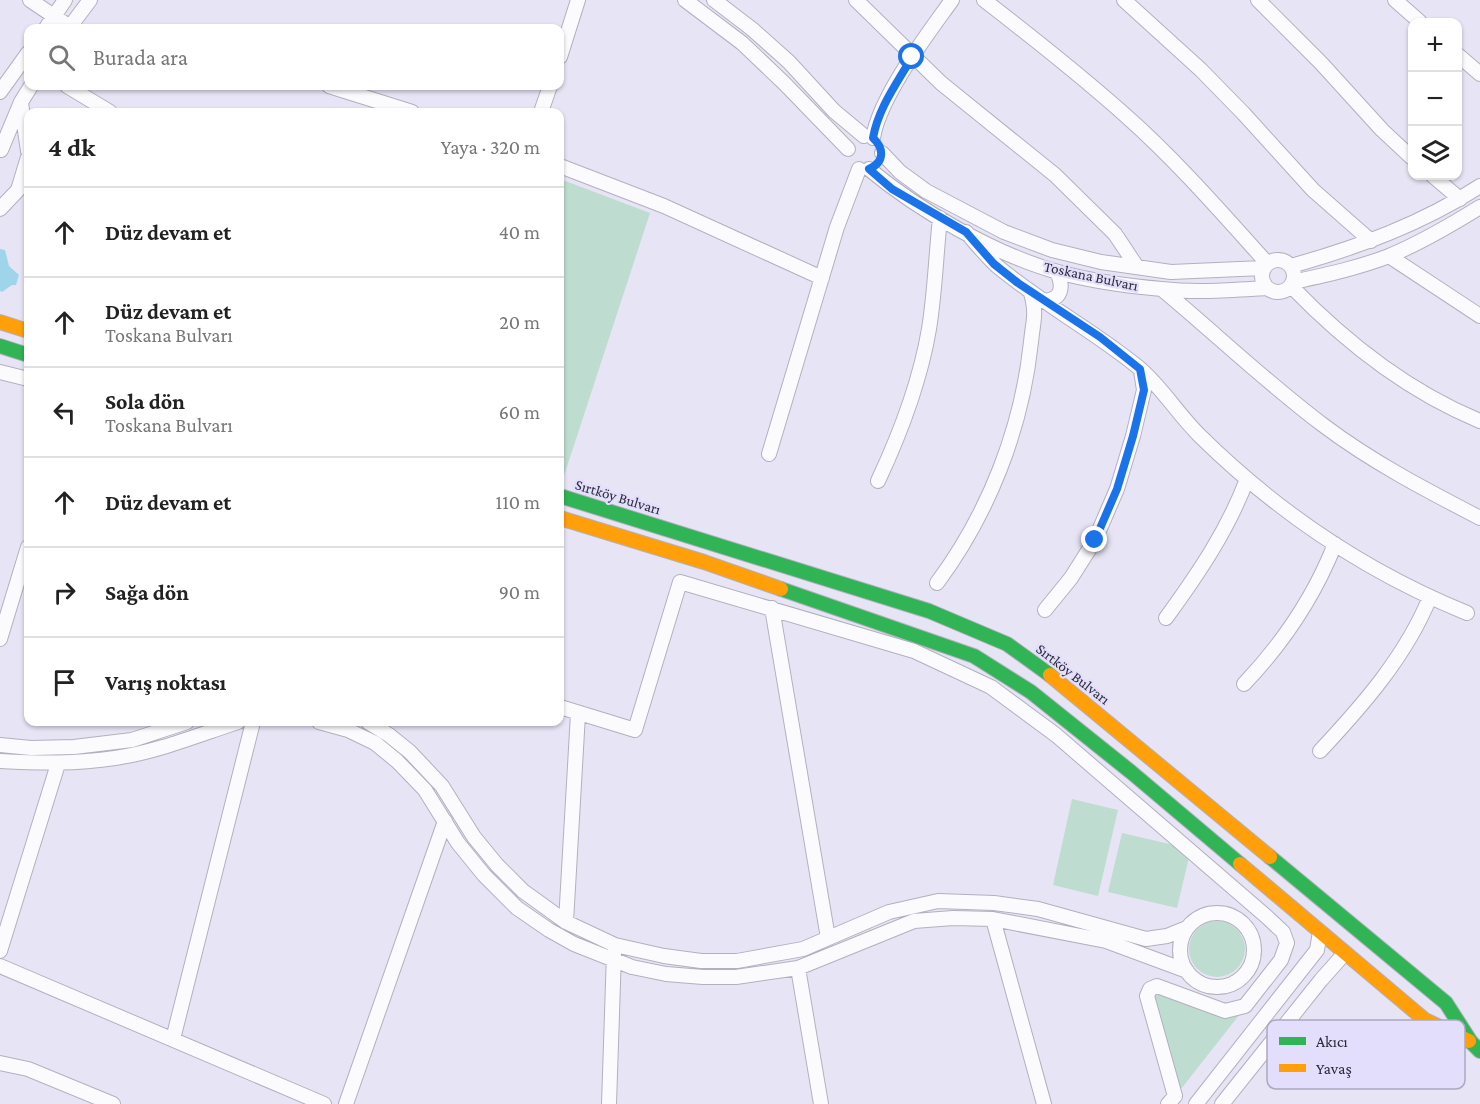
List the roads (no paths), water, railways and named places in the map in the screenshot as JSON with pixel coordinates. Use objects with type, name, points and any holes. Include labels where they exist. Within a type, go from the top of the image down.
[{"type":"main road","points":[[0,322],[24,330]]},
{"type":"main road","points":[[0,346],[24,354]]},
{"type":"main road","name":"Sırtköy Bulvarı","points":[[564,497],[922,609],[1007,644],[1061,683],[1446,1003],[1457,1020]]},
{"type":"main road","points":[[611,534],[617,514]]},
{"type":"main road","name":"Sırtköy Bulvarı","points":[[564,519],[704,562],[974,656],[1031,692],[1073,725],[1425,1020]]},
{"type":"main road","points":[[913,635],[922,609]]},
{"type":"main road","points":[[1073,725],[1090,707]]},
{"type":"main road","points":[[1320,932],[1336,912]]},
{"type":"main road","points":[[1345,953],[1362,934]]},
{"type":"main road","name":"Sırtköy Bulvarı","points":[[1465,1031],[1475,1046]]},
{"type":"street","points":[[30,0],[64,24]]},
{"type":"street","points":[[49,24],[65,0]]},
{"type":"street","points":[[73,24],[90,0]]},
{"type":"street","points":[[564,44],[578,0]]},
{"type":"street","name":"Toskana Bulvarı","points":[[685,0],[750,51],[784,83],[848,149],[850,160],[940,218],[1000,250],[1057,272],[1105,282],[1163,290],[1217,291],[1267,288],[1282,292],[1292,284],[1389,256],[1479,209]]},
{"type":"street","name":"Toskana Bulvarı","points":[[714,0],[767,42],[789,62],[834,111],[878,143],[882,153],[900,172],[926,191],[1004,232],[1059,252],[1101,262],[1171,272],[1265,266],[1276,260],[1282,260],[1291,266],[1332,255],[1434,215],[1480,186]]},
{"type":"street","points":[[856,0],[941,83],[1055,175],[1115,234],[1137,267]]},
{"type":"street","points":[[848,149],[854,140],[868,137],[875,127],[912,57],[952,0]]},
{"type":"street","points":[[984,0],[1126,116],[1186,175],[1265,266],[1262,279],[1267,288]]},
{"type":"street","points":[[1124,0],[1201,70],[1313,190],[1371,241]]},
{"type":"street","points":[[1258,0],[1321,63],[1382,130],[1408,153]]},
{"type":"street","points":[[1395,0],[1415,18]]},
{"type":"street","points":[[0,92],[5,81],[24,58]]},
{"type":"street","points":[[1462,58],[1480,74]]},
{"type":"street","points":[[1,150],[21,102],[29,90]]},
{"type":"street","points":[[74,90],[103,108]]},
{"type":"street","points":[[342,90],[399,108]]},
{"type":"street","points":[[542,108],[549,90]]},
{"type":"street","points":[[21,102],[24,123]]},
{"type":"street","points":[[769,454],[837,227],[864,169],[878,163],[882,153]]},
{"type":"street","points":[[564,168],[664,206],[822,278]]},
{"type":"street","points":[[0,209],[18,190],[24,170]]},
{"type":"street","points":[[1439,180],[1460,199]]},
{"type":"street","points":[[878,481],[908,412],[924,352],[940,218]]},
{"type":"street","points":[[966,232],[994,264],[1043,301],[1100,337],[1140,369],[1197,433],[1273,501],[1335,544],[1399,582],[1467,613]]},
{"type":"street","points":[[1389,256],[1480,316]]},
{"type":"street","points":[[1291,266],[1294,276],[1292,284],[1327,323],[1391,374],[1432,398],[1480,421]]},
{"type":"street","points":[[1043,301],[1052,300],[1058,295],[1061,286],[1057,272]]},
{"type":"street","points":[[1163,290],[1254,371],[1325,426],[1393,471],[1480,518]]},
{"type":"street","points":[[937,583],[956,558],[974,527],[992,487],[1017,419],[1025,384],[1036,309],[1031,292]]},
{"type":"street","points":[[1045,610],[1071,578],[1095,540],[1117,489],[1144,390],[1140,369]]},
{"type":"street","points":[[0,372],[24,378]]},
{"type":"street","points":[[1166,618],[1222,536],[1247,479]]},
{"type":"street","points":[[1244,684],[1264,663],[1308,601],[1335,544]]},
{"type":"street","points":[[0,639],[24,560]]},
{"type":"street","points":[[564,709],[635,730],[680,582],[914,651],[991,687],[1056,735],[1283,932],[1287,943],[1281,960],[1245,1006],[1225,1011],[1157,986],[1150,989],[1147,996],[1175,1096],[1168,1104]]},
{"type":"street","points":[[1320,751],[1349,720],[1396,659],[1419,622],[1430,597]]},
{"type":"street","points":[[772,608],[828,938]]},
{"type":"street","points":[[566,922],[578,714]]},
{"type":"street","points":[[0,745],[31,748],[86,746],[132,740],[174,726]]},
{"type":"street","points":[[0,761],[58,764],[116,758],[225,726]]},
{"type":"street","points":[[173,1039],[252,726]]},
{"type":"street","points":[[334,726],[375,743],[397,761],[425,790],[458,843],[484,875],[517,908],[574,944],[632,967],[666,974],[703,977],[736,977],[798,968],[914,921],[953,918],[993,919],[1106,941],[1187,971]]},
{"type":"street","points":[[374,726],[410,752],[442,786],[474,837],[523,891],[566,922],[615,945],[663,956],[701,961],[736,960],[803,949],[889,912],[938,901],[994,903],[1038,909],[1146,939],[1167,936],[1187,928]]},
{"type":"street","points":[[0,951],[58,764]]},
{"type":"street","points":[[346,1104],[445,821]]},
{"type":"street","points":[[1218,912],[1231,915],[1246,927],[1254,944],[1249,969],[1229,985],[1218,987],[1196,980],[1187,971],[1180,950],[1187,928],[1205,914],[1218,912]]},
{"type":"street","points":[[993,919],[1044,1104]]},
{"type":"street","points":[[1196,1104],[1317,950],[1320,932]]},
{"type":"street","points":[[609,1104],[615,945]]},
{"type":"street","points":[[1289,1020],[1345,953]]},
{"type":"street","points":[[0,966],[324,1104]]},
{"type":"street","points":[[798,968],[821,1104]]},
{"type":"street","points":[[1222,1104],[1267,1048]]},
{"type":"street","points":[[0,1063],[28,1069],[113,1104]]},
{"type":"water","points":[[0,249],[5,250],[9,266],[19,275],[16,285],[2,292],[0,291]]}]
